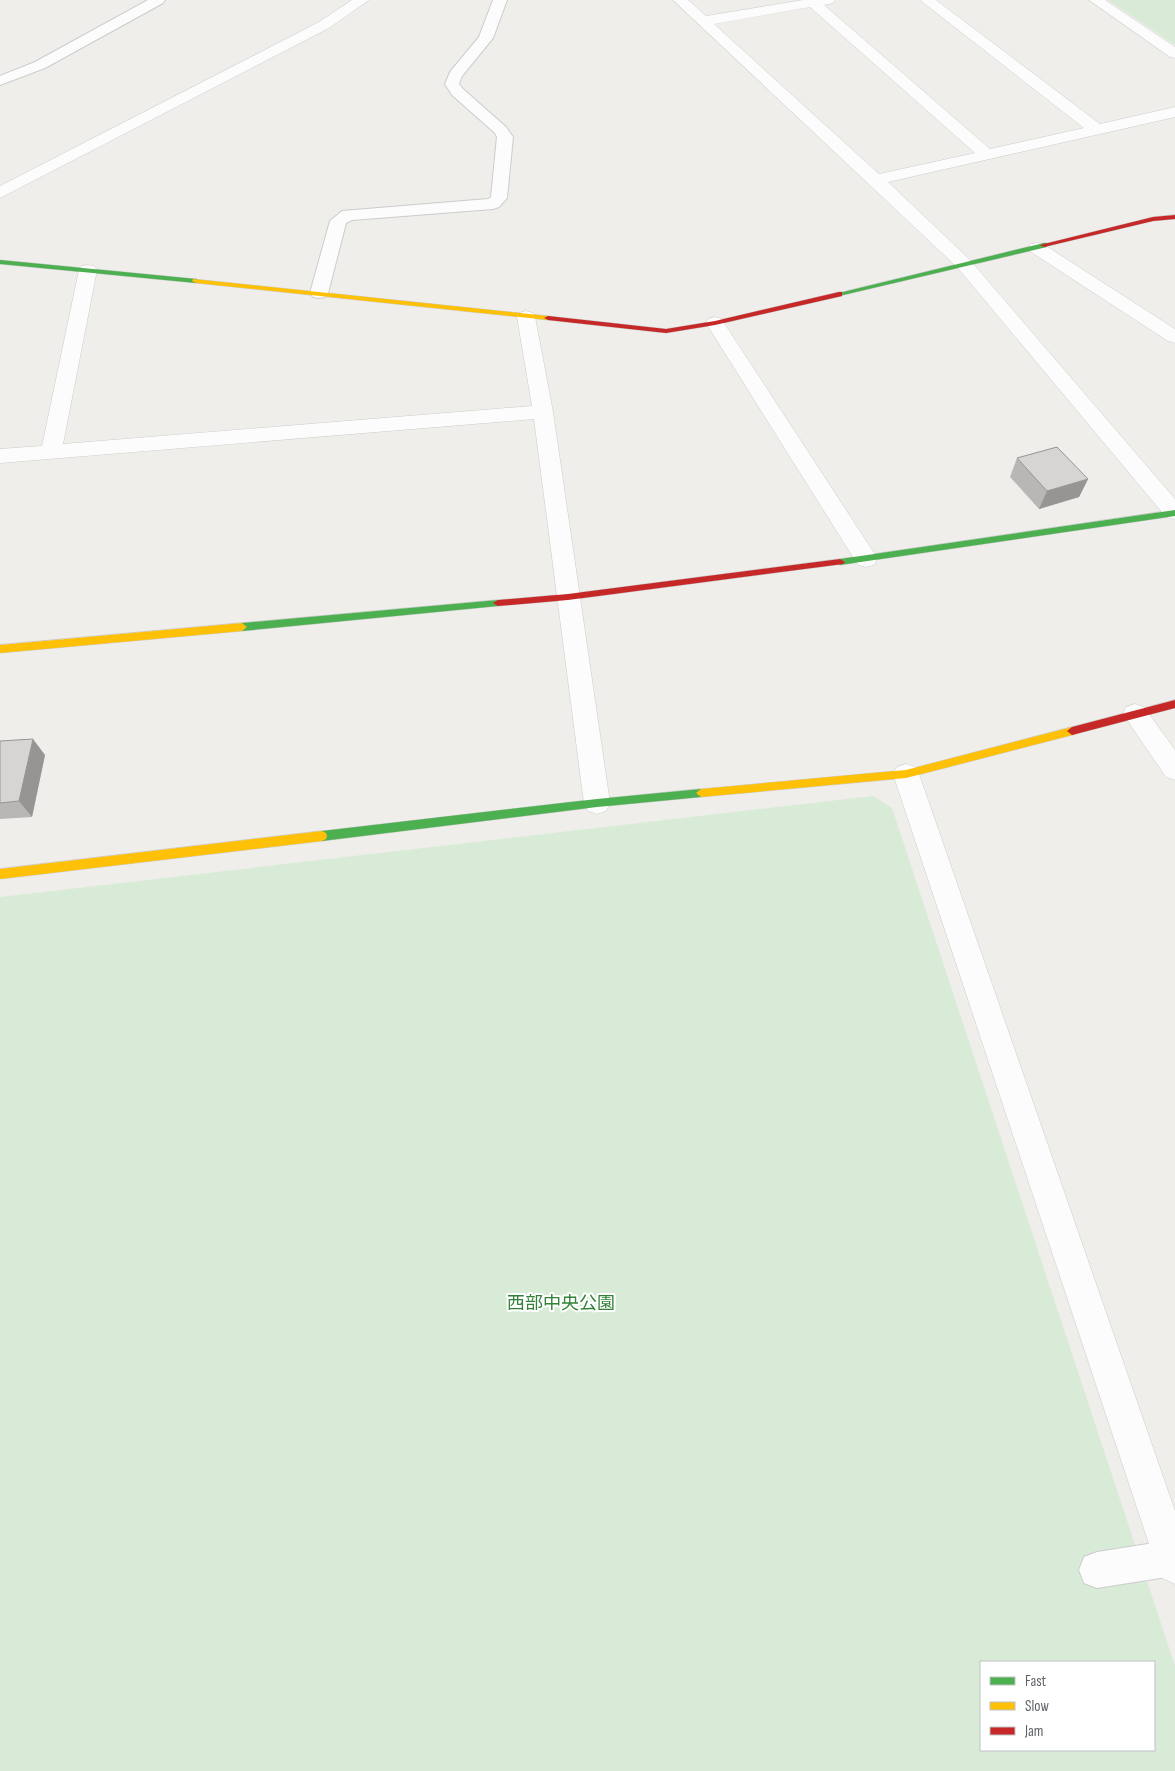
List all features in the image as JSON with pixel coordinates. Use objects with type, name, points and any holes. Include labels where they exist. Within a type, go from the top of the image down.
[{"type":"street","points":[[0,193],[324,25],[362,0]]},
{"type":"street","points":[[680,0],[876,180],[963,263],[1175,512]]},
{"type":"street","points":[[704,21],[828,0]]},
{"type":"street","points":[[927,0],[1097,130]]},
{"type":"street","points":[[1096,0],[1175,54]]},
{"type":"street","points":[[813,3],[988,155]]},
{"type":"street","points":[[876,180],[1175,112]]},
{"type":"street","points":[[0,262],[319,293],[666,331],[715,323],[1153,219],[1175,217]]},
{"type":"street","points":[[1037,248],[1175,337]]},
{"type":"street","points":[[51,451],[88,270]]},
{"type":"street","points":[[526,317],[544,412],[597,803]]},
{"type":"street","points":[[715,323],[866,559]]},
{"type":"street","points":[[0,456],[544,412]]},
{"type":"street","points":[[0,648],[568,597],[866,559],[1175,512]]},
{"type":"street","points":[[0,874],[597,803],[906,774],[1175,704]]},
{"type":"street","points":[[1135,714],[1175,770]]},
{"type":"street","points":[[906,774],[1174,1561]]},
{"type":"lane","points":[[0,81],[40,65],[158,0]]},
{"type":"lane","points":[[319,293],[338,221],[348,215],[493,204],[499,198],[505,137],[502,130],[457,92],[452,84],[455,75],[486,38],[500,0]]},
{"type":"lane","points":[[1097,1570],[1174,1561]]},
{"type":"green space","points":[[1108,0],[1175,0],[1175,45]]},
{"type":"green space","name":"西部中央公園","points":[[873,796],[892,808],[1175,1666],[1175,1771],[0,1771],[0,897]]},
{"type":"building","points":[[1057,447],[1088,479],[1047,491],[1017,458]]},
{"type":"building","points":[[33,739],[19,801],[0,803],[0,741]]},
{"type":"traffic: fast","points":[[839,294],[1044,245]]},
{"type":"traffic: fast","points":[[0,262],[196,281]]},
{"type":"traffic: fast","points":[[840,562],[1175,513]]},
{"type":"traffic: fast","points":[[242,627],[498,603]]},
{"type":"traffic: fast","points":[[322,836],[597,803],[701,793]]},
{"type":"traffic: slow","points":[[196,281],[548,318]]},
{"type":"traffic: slow","points":[[0,649],[242,627]]},
{"type":"traffic: slow","points":[[701,793],[906,774],[1072,731]]},
{"type":"traffic: slow","points":[[0,874],[322,836]]},
{"type":"traffic: jam","points":[[1044,245],[1153,219],[1175,217]]},
{"type":"traffic: jam","points":[[548,318],[666,331],[715,323],[839,294]]},
{"type":"traffic: jam","points":[[498,603],[568,597],[840,562]]},
{"type":"traffic: jam","points":[[1072,731],[1175,704]]}]
